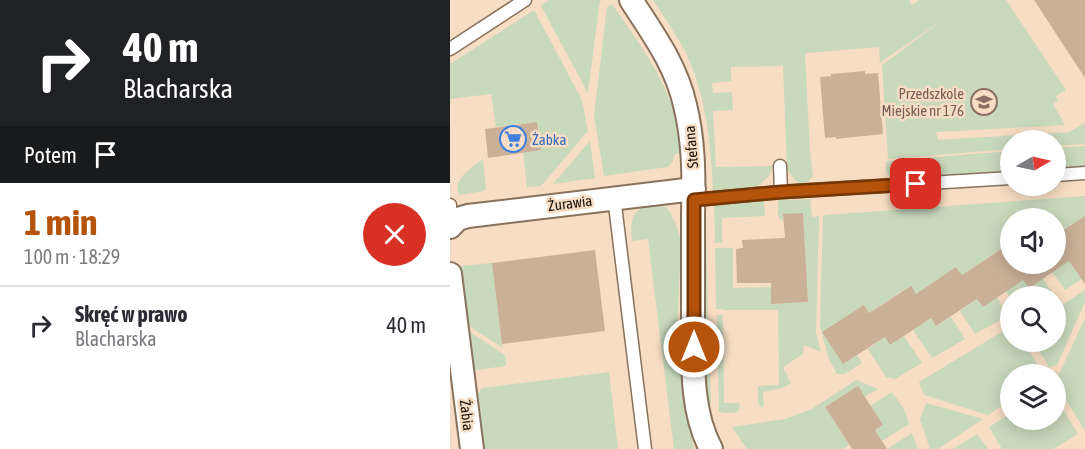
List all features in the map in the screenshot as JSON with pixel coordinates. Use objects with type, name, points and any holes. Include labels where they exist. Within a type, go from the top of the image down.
[{"type":"street","name":"Stefana","points":[[631,0],[670,60],[680,85],[693,146],[695,390],[701,426],[711,449]]},
{"type":"street","name":"Żurawia","points":[[450,219],[614,197],[694,194]]},
{"type":"street","name":"Żabia","points":[[450,274],[472,449]]},
{"type":"lane","points":[[450,49],[525,0]]},
{"type":"lane","points":[[780,166],[781,192]]},
{"type":"lane","points":[[1066,174],[1085,173]]},
{"type":"lane","points":[[694,194],[781,192],[1000,179]]},
{"type":"lane","points":[[614,197],[645,449]]},
{"type":"green space","points":[[549,0],[600,0],[588,93],[541,6]]},
{"type":"green space","points":[[653,0],[909,0],[912,5],[919,0],[1006,0],[1066,90],[1056,96],[1058,101],[1053,104],[1065,125],[936,132],[938,140],[1000,136],[1000,150],[888,159],[882,65],[945,18],[880,63],[879,47],[805,53],[813,176],[803,187],[787,169],[783,66],[731,67],[731,81],[712,83],[713,93],[732,92],[733,110],[713,111],[716,167],[773,166],[769,176],[756,188],[713,192],[709,138],[703,102],[692,67],[674,32]]},
{"type":"green space","points":[[612,4],[649,58],[670,100],[680,153],[675,154],[668,167],[604,176],[594,115],[607,7]]},
{"type":"green space","points":[[534,10],[582,100],[588,131],[541,186],[527,187],[523,152],[541,150],[537,122],[496,127],[491,94],[450,99],[450,64]]},
{"type":"green space","points":[[1085,123],[1085,144],[1066,145],[1066,132]]},
{"type":"green space","points":[[590,141],[595,178],[553,184]]},
{"type":"green space","points":[[1085,146],[1085,164],[1079,168],[1066,169],[1066,147]]},
{"type":"green space","points":[[1000,152],[1000,173],[897,179],[889,175],[886,161]]},
{"type":"green space","points":[[483,159],[486,188],[484,191],[460,195],[458,184],[460,179]]},
{"type":"green space","points":[[1085,196],[1085,216],[1066,228],[1066,208],[1000,208],[1000,250],[962,275],[956,267],[916,294],[910,286],[869,313],[864,305],[822,332],[843,364],[857,355],[862,363],[845,374],[837,374],[829,359],[820,327],[823,217],[825,215]]},
{"type":"green space","points":[[810,199],[812,217],[819,216],[816,333],[821,352],[804,345],[803,354],[783,367],[791,383],[782,388],[763,392],[764,405],[761,408],[758,402],[758,386],[779,385],[778,310],[716,309],[715,248],[733,248],[733,288],[771,287],[772,304],[808,302],[803,214],[783,214],[783,221],[778,215],[778,200]]},
{"type":"green space","points":[[764,200],[765,216],[722,218],[722,243],[715,243],[714,204]]},
{"type":"green space","points":[[651,205],[666,207],[670,212],[681,243],[677,333],[684,405],[694,449],[674,449],[648,239],[632,241],[633,217],[639,210]]},
{"type":"green space","points":[[706,210],[708,323],[713,365],[710,368],[710,405],[707,400],[704,298],[704,211]]},
{"type":"green space","points":[[1069,261],[1085,277],[1066,289],[1066,286],[1062,286],[1053,274],[1066,274],[1066,263]]},
{"type":"green space","points":[[492,263],[503,348],[466,324],[460,266]]},
{"type":"green space","points":[[1043,278],[1048,286],[1014,286],[1023,280]]},
{"type":"green space","points":[[1085,290],[1085,302],[1066,345],[1066,302]]},
{"type":"green space","points":[[997,297],[1000,302],[1000,320],[975,334],[960,311],[977,299]]},
{"type":"green space","points":[[717,315],[723,315],[724,403],[739,403],[740,407],[737,412],[719,412]]},
{"type":"green space","points":[[951,317],[965,339],[932,358],[913,330],[931,318],[936,326]]},
{"type":"green space","points":[[1085,318],[1085,431],[1066,400],[1066,364],[1064,364]]},
{"type":"green space","points":[[467,330],[505,355],[506,366],[475,370],[471,366]]},
{"type":"green space","points":[[1000,333],[1000,352],[1030,352],[1037,364],[1000,364],[1000,407],[988,415],[924,395],[919,382]]},
{"type":"green space","points":[[904,336],[922,363],[895,379],[886,377],[868,349],[885,337],[890,345]]},
{"type":"green space","points":[[1040,352],[1063,352],[1057,364],[1047,364]]},
{"type":"green space","points":[[609,372],[618,449],[484,449],[478,394],[482,388]]},
{"type":"green space","points":[[856,380],[878,389],[864,397],[857,387],[825,407],[849,445],[842,449],[747,449],[732,427],[785,419],[810,410]]},
{"type":"green space","points":[[892,392],[904,409],[909,424],[882,441],[875,430],[883,425],[870,406]]},
{"type":"green space","points":[[926,403],[983,419],[938,449],[930,449],[920,419]]},
{"type":"green space","points":[[1066,414],[1078,434],[1053,449],[1002,449],[989,427],[1000,420],[1000,430],[1066,430]]},
{"type":"green space","points":[[912,433],[918,449],[887,449]]},
{"type":"green space","points":[[977,434],[988,449],[953,449]]},
{"type":"building","points":[[1034,0],[1085,0],[1085,78]]},
{"type":"building","points":[[865,71],[865,74],[878,73],[883,134],[825,138],[820,77]]},
{"type":"building","name":"Żabka","points":[[537,122],[541,150],[488,158],[485,129]]},
{"type":"building","points":[[803,213],[808,302],[771,304],[771,283],[737,283],[736,249],[743,248],[742,240],[785,238],[783,214]]},
{"type":"building","points":[[1085,216],[1085,284],[1069,261],[1066,263],[1066,228]]},
{"type":"building","points":[[595,250],[605,331],[502,344],[492,263]]},
{"type":"building","points":[[1000,250],[1000,274],[1050,274],[1032,286],[1028,286],[1023,280],[1014,286],[1000,286],[1000,296],[983,307],[977,299],[936,326],[931,318],[890,345],[885,337],[843,364],[822,332],[864,305],[869,313],[911,286],[916,294],[956,267],[962,275]]},
{"type":"building","points":[[858,386],[883,425],[875,430],[887,449],[852,449],[825,407]]},
{"type":"place","name":"Przedszkole Miejskie nr 176","points":[[984,102]]},
{"type":"place","name":"Żabka","points":[[513,139]]},
{"type":"route","points":[[694,347],[694,200],[916,184]]}]
